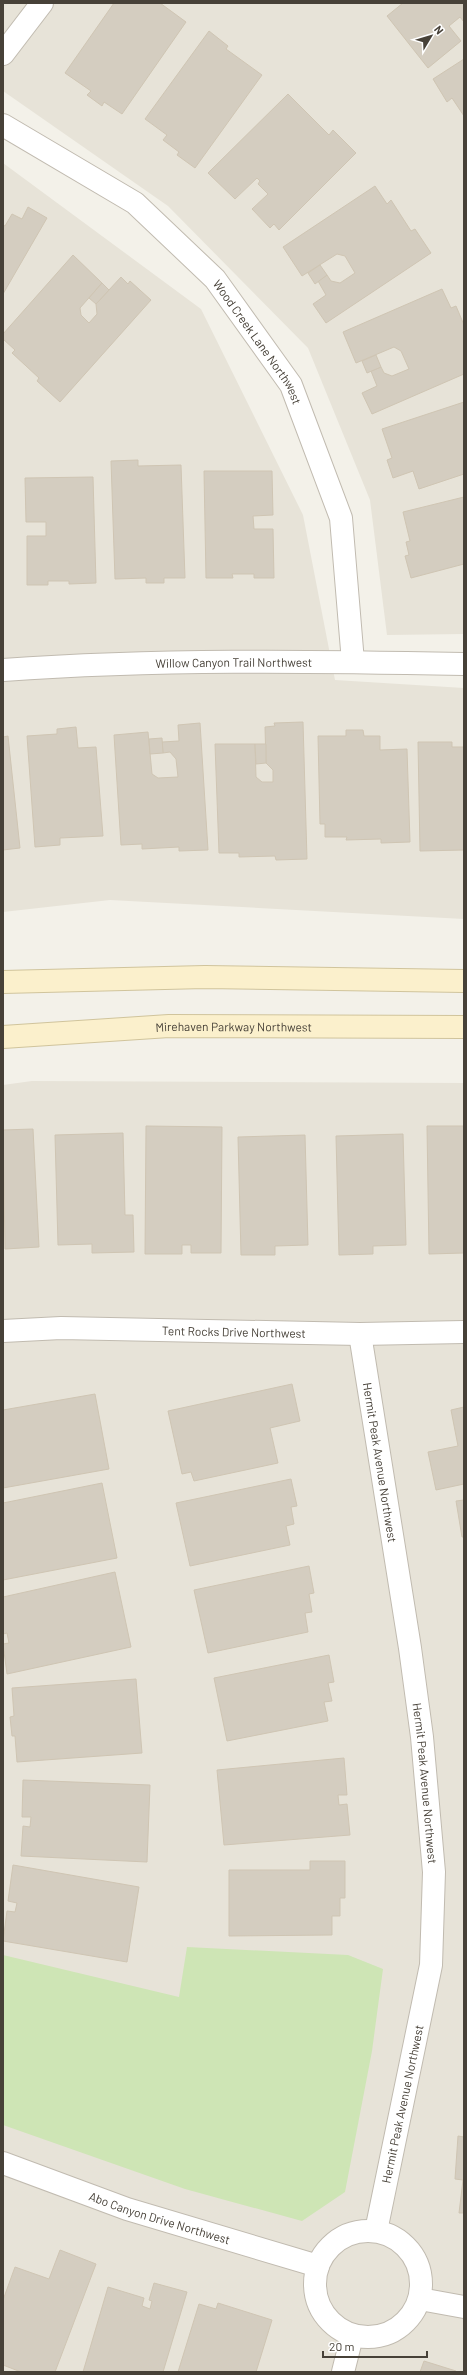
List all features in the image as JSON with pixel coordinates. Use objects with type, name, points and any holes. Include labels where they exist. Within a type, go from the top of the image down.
[{"type":"street","points":[[3,54],[42,3]]},
{"type":"street","name":"Wood Creek Lane Northwest","points":[[3,125],[135,203],[215,279],[291,384],[341,518],[353,662]]},
{"type":"street","name":"Willow Canyon Trail Northwest","points":[[3,670],[86,664],[274,660],[464,664]]},
{"type":"street","points":[[3,982],[205,977],[464,981]]},
{"type":"street","name":"Mirehaven Parkway Northwest","points":[[3,1037],[169,1026],[464,1027]]},
{"type":"street","name":"Tent Rocks Drive Northwest","points":[[3,1331],[61,1328],[360,1334],[464,1332]]},
{"type":"street","name":"Hermit Peak Avenue Northwest","points":[[360,1334],[410,1648],[422,1737],[434,1872],[431,1965],[376,2231]]},
{"type":"street","name":"Abo Canyon Drive Northwest","points":[[3,2163],[127,2208],[318,2266]]},
{"type":"street","points":[[376,2231],[393,2236],[408,2248],[418,2263],[421,2275],[420,2299],[413,2315],[402,2327],[386,2335],[369,2338],[352,2336],[336,2328],[325,2315],[317,2300],[315,2283],[318,2266],[327,2250],[341,2238],[358,2232],[376,2231]]},
{"type":"street","points":[[420,2299],[464,2307]]},
{"type":"street","points":[[343,2372],[352,2336]]},
{"type":"shaded area","points":[[3,3],[464,3],[464,634],[387,635],[370,500],[308,348],[168,206],[3,91]]},
{"type":"shaded area","points":[[3,163],[201,309],[303,515],[335,680],[464,688],[464,919],[110,900],[3,912]]},
{"type":"shaded area","points":[[32,1081],[464,1083],[464,2372],[3,2372],[3,1085]]},
{"type":"green space","points":[[187,1947],[348,1955],[383,1969],[372,2051],[345,2192],[302,2221],[185,2189],[3,2125],[3,1955],[179,1997]]},
{"type":"building","points":[[114,3],[160,3],[186,22],[122,114],[104,102],[102,106],[87,95],[91,91],[65,73]]},
{"type":"building","points":[[403,3],[464,3],[464,22],[460,17],[449,26],[461,41],[428,68],[387,16]]},
{"type":"building","points":[[209,31],[228,46],[226,49],[262,75],[195,168],[177,155],[179,152],[163,140],[167,135],[145,119]]},
{"type":"building","points":[[464,59],[464,116],[452,98],[447,102],[433,79]]},
{"type":"building","points":[[288,94],[329,135],[333,130],[356,153],[279,230],[274,224],[270,228],[252,209],[268,194],[258,184],[260,181],[257,178],[235,199],[208,173]]},
{"type":"building","points":[[375,186],[387,204],[391,200],[411,231],[415,229],[431,253],[326,323],[313,304],[326,295],[318,281],[327,275],[331,281],[340,283],[355,273],[345,256],[337,254],[302,276],[283,247]]},
{"type":"building","points":[[28,207],[47,218],[3,294],[3,225],[5,226],[12,214],[22,219]]},
{"type":"building","points":[[73,255],[102,283],[80,308],[81,315],[89,323],[97,314],[96,304],[121,277],[128,284],[130,281],[151,300],[60,402],[37,381],[39,378],[12,353],[15,350],[3,339],[3,334]]},
{"type":"building","points":[[320,265],[327,275],[315,284],[308,273]]},
{"type":"building","points":[[102,283],[109,290],[96,304],[89,298]]},
{"type":"building","points":[[442,289],[451,308],[456,306],[464,325],[464,374],[372,414],[362,393],[377,386],[371,371],[381,367],[384,373],[392,376],[409,369],[401,351],[394,347],[356,363],[343,332]]},
{"type":"building","points":[[376,355],[381,367],[367,373],[362,361]]},
{"type":"building","points":[[464,402],[464,474],[419,489],[413,471],[393,478],[387,460],[392,458],[382,429]]},
{"type":"building","points":[[138,460],[138,466],[181,465],[185,578],[164,578],[164,583],[146,583],[146,578],[115,579],[111,461]]},
{"type":"building","points":[[204,471],[272,471],[273,515],[253,516],[254,529],[273,529],[274,578],[254,578],[254,574],[232,574],[233,578],[206,578]]},
{"type":"building","points":[[93,477],[96,583],[69,584],[69,581],[48,581],[48,585],[27,585],[27,536],[46,536],[46,522],[26,522],[25,478]]},
{"type":"building","points":[[464,497],[464,564],[411,578],[405,556],[409,555],[406,542],[410,541],[403,512]]},
{"type":"building","points":[[303,722],[307,859],[276,860],[275,856],[239,857],[239,853],[219,853],[215,744],[255,744],[256,777],[262,782],[273,782],[273,770],[266,763],[265,727],[275,726],[274,723]]},
{"type":"building","points":[[200,723],[208,850],[179,851],[179,847],[142,849],[142,844],[121,845],[114,735],[148,732],[152,774],[158,778],[178,777],[176,759],[170,752],[163,753],[162,742],[179,741],[178,725]]},
{"type":"building","points":[[76,727],[78,748],[96,747],[103,836],[60,838],[60,845],[35,847],[27,736],[57,734],[57,729]]},
{"type":"building","points":[[346,730],[363,730],[364,736],[380,736],[380,750],[407,749],[410,842],[381,843],[381,839],[346,840],[347,837],[325,837],[325,824],[320,824],[318,736],[346,736]]},
{"type":"building","points":[[8,736],[20,848],[3,850],[3,737]]},
{"type":"building","points":[[162,738],[163,753],[150,754],[149,739]]},
{"type":"building","points":[[418,742],[452,742],[452,747],[464,747],[464,850],[420,851]]},
{"type":"building","points":[[255,744],[266,744],[266,763],[256,764]]},
{"type":"building","points":[[146,1126],[222,1127],[221,1253],[191,1253],[191,1245],[182,1245],[182,1254],[145,1254]]},
{"type":"building","points":[[427,1126],[464,1126],[464,1253],[429,1254]]},
{"type":"building","points":[[33,1129],[39,1247],[5,1249],[3,1130]]},
{"type":"building","points":[[123,1133],[125,1215],[133,1215],[134,1252],[92,1253],[92,1244],[58,1245],[55,1135]]},
{"type":"building","points":[[403,1134],[406,1245],[373,1246],[373,1254],[339,1255],[336,1136]]},
{"type":"building","points":[[305,1135],[308,1245],[275,1246],[275,1255],[241,1255],[238,1137]]},
{"type":"building","points":[[292,1384],[300,1421],[270,1428],[278,1463],[194,1481],[191,1472],[182,1474],[168,1411]]},
{"type":"building","points":[[95,1394],[109,1469],[3,1488],[3,1410]]},
{"type":"building","points":[[464,1407],[464,1484],[436,1490],[428,1452],[458,1446],[451,1410]]},
{"type":"building","points":[[291,1479],[297,1506],[291,1507],[294,1524],[286,1526],[290,1545],[190,1566],[176,1503]]},
{"type":"building","points":[[102,1483],[117,1558],[3,1580],[3,1503]]},
{"type":"building","points":[[464,1500],[464,1537],[462,1537],[456,1501]]},
{"type":"building","points":[[309,1566],[314,1593],[309,1594],[312,1612],[305,1613],[308,1632],[208,1653],[194,1590]]},
{"type":"building","points":[[115,1572],[131,1647],[7,1674],[3,1644],[9,1643],[7,1633],[3,1634],[3,1597]]},
{"type":"building","points":[[329,1655],[334,1682],[328,1683],[332,1701],[324,1702],[328,1721],[227,1741],[214,1678]]},
{"type":"building","points":[[136,1679],[142,1753],[17,1762],[15,1736],[12,1736],[10,1717],[14,1716],[12,1688]]},
{"type":"building","points":[[344,1758],[347,1795],[338,1795],[339,1805],[347,1804],[350,1835],[224,1845],[217,1770]]},
{"type":"building","points":[[23,1780],[150,1785],[147,1862],[21,1856],[23,1826],[30,1827],[31,1817],[22,1817]]},
{"type":"building","points":[[310,1861],[345,1861],[345,1898],[340,1898],[340,1916],[332,1916],[332,1935],[229,1936],[229,1870],[310,1870]]},
{"type":"building","points":[[13,1865],[139,1887],[127,1962],[3,1941],[7,1911],[15,1912],[17,1903],[8,1901]]},
{"type":"building","points":[[458,2136],[464,2137],[464,2213],[459,2213],[463,2180],[455,2179]]},
{"type":"building","points":[[60,2250],[96,2264],[55,2372],[21,2372],[3,2365],[3,2300],[15,2267],[49,2279]]},
{"type":"building","points":[[154,2283],[187,2292],[163,2372],[83,2372],[108,2287],[144,2298],[142,2306],[150,2309],[152,2301],[149,2300]]},
{"type":"building","points":[[218,2303],[272,2320],[256,2372],[178,2372],[199,2304],[216,2309]]},
{"type":"building","points":[[424,2361],[456,2371],[456,2372],[420,2372]]}]
